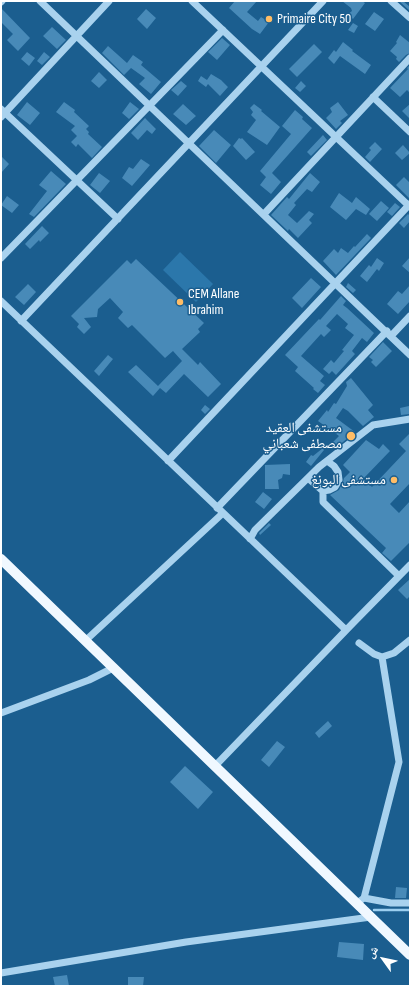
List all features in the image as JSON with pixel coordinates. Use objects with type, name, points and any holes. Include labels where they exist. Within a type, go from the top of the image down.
[{"type":"main road","points":[[1,559],[215,766],[361,900],[371,917],[410,955]]},
{"type":"street","points":[[40,1],[410,355]]},
{"type":"street","points":[[109,1],[2,113],[118,219]]},
{"type":"street","points":[[168,461],[409,204],[192,1]]},
{"type":"street","points":[[21,321],[323,1]]},
{"type":"street","points":[[391,1],[410,18]]},
{"type":"street","points":[[1,258],[223,30]]},
{"type":"street","points":[[264,214],[410,58]]},
{"type":"street","points":[[373,97],[410,132]]},
{"type":"street","points":[[1,302],[346,630]]},
{"type":"street","points":[[217,508],[389,334],[410,316]]},
{"type":"street","points":[[250,539],[255,530],[308,478],[372,425],[410,419]]},
{"type":"street","points":[[324,491],[335,487],[339,480],[338,472],[334,466],[327,461]]},
{"type":"street","points":[[308,478],[324,491]]},
{"type":"street","points":[[324,491],[323,502],[399,576]]},
{"type":"street","points":[[86,641],[223,513]]},
{"type":"street","points":[[215,766],[410,565]]},
{"type":"street","points":[[359,642],[374,654],[382,657],[394,653],[410,640]]},
{"type":"street","points":[[382,657],[399,762],[361,900],[410,903]]},
{"type":"street","points":[[1,713],[89,680],[114,668]]},
{"type":"street","points":[[1,973],[186,942],[371,917]]},
{"type":"shaded area","points":[[180,252],[213,284],[196,302],[163,270]]},
{"type":"building","points":[[235,1],[257,1],[247,12],[258,21],[261,17],[269,22],[260,34],[252,29],[229,8]]},
{"type":"building","points":[[342,1],[362,1],[365,3],[353,19],[348,14],[352,11],[351,8]]},
{"type":"building","points":[[401,1],[410,7],[410,11],[400,2]]},
{"type":"building","points":[[1,8],[30,38],[18,51],[7,40],[13,34],[1,22]]},
{"type":"building","points":[[146,9],[156,18],[147,29],[137,19]]},
{"type":"building","points":[[374,12],[384,19],[375,31],[365,24]]},
{"type":"building","points":[[353,23],[358,26],[354,33],[348,30]]},
{"type":"building","points":[[52,27],[66,40],[57,49],[43,36]]},
{"type":"building","points":[[400,35],[410,43],[410,53],[399,62],[396,59],[397,57],[390,51],[397,43],[396,42]]},
{"type":"building","points":[[222,38],[230,45],[217,60],[208,52]]},
{"type":"building","points":[[343,42],[353,50],[352,51],[371,65],[365,74],[340,56],[334,64],[328,58],[334,50],[336,52]]},
{"type":"building","points":[[314,44],[322,52],[297,77],[289,69]]},
{"type":"building","points":[[108,46],[127,63],[133,55],[143,62],[141,65],[161,82],[151,94],[139,84],[145,78],[131,68],[124,75],[102,53]]},
{"type":"building","points":[[27,52],[35,58],[29,66],[21,59]]},
{"type":"building","points":[[44,52],[50,57],[42,65],[37,61]]},
{"type":"building","points":[[410,65],[410,93],[407,90],[400,97],[390,88]]},
{"type":"building","points":[[99,72],[107,80],[99,88],[91,81]]},
{"type":"building","points":[[211,74],[221,80],[228,87],[220,96],[208,84],[206,87],[198,81],[201,76],[207,80]]},
{"type":"building","points":[[181,81],[187,86],[178,96],[171,90]]},
{"type":"building","points":[[301,81],[306,86],[300,92],[295,88]]},
{"type":"building","points":[[27,102],[40,113],[30,125],[17,115]]},
{"type":"building","points":[[64,102],[75,110],[74,112],[89,126],[86,129],[89,132],[88,134],[102,147],[92,158],[78,144],[76,147],[71,142],[77,136],[71,130],[75,126],[56,112]]},
{"type":"building","points":[[130,102],[139,109],[129,119],[122,113]]},
{"type":"building","points":[[338,102],[348,115],[340,121],[342,123],[336,129],[326,118],[332,112],[330,108]]},
{"type":"building","points":[[183,104],[196,116],[186,125],[173,114]]},
{"type":"building","points":[[254,104],[280,127],[267,145],[247,132],[256,120],[251,115],[253,112],[250,108]]},
{"type":"building","points":[[410,104],[410,119],[402,111]]},
{"type":"building","points":[[295,110],[312,128],[272,173],[281,182],[271,194],[260,185],[266,177],[260,171],[291,134],[282,126]]},
{"type":"building","points":[[145,118],[156,129],[152,134],[147,130],[138,140],[131,133]]},
{"type":"building","points":[[214,130],[231,145],[216,163],[199,146]]},
{"type":"building","points":[[323,135],[327,140],[311,156],[307,152]]},
{"type":"building","points":[[239,138],[242,138],[255,152],[246,160],[233,146]]},
{"type":"building","points":[[375,142],[382,149],[370,162],[365,157],[371,150],[369,148]]},
{"type":"building","points":[[403,145],[410,153],[402,160],[395,153]]},
{"type":"building","points":[[1,156],[9,164],[1,173]]},
{"type":"building","points":[[141,159],[150,165],[132,186],[122,178],[129,167],[133,169]]},
{"type":"building","points":[[51,171],[66,184],[34,217],[29,214],[47,191],[39,185]]},
{"type":"building","points":[[99,173],[110,181],[100,193],[90,185]]},
{"type":"building","points":[[310,173],[320,182],[312,192],[307,189],[294,203],[296,205],[288,215],[297,223],[309,211],[314,214],[309,220],[312,223],[298,238],[271,215],[287,197],[289,199]]},
{"type":"building","points":[[404,177],[410,183],[410,199],[396,185]]},
{"type":"building","points":[[339,193],[352,203],[356,197],[370,209],[366,215],[356,209],[346,220],[330,207]]},
{"type":"building","points":[[7,196],[19,205],[12,213],[1,205]]},
{"type":"building","points":[[381,201],[389,208],[377,221],[369,214]]},
{"type":"building","points":[[395,203],[400,207],[392,216],[387,212]]},
{"type":"building","points":[[408,214],[410,216],[410,221],[404,228],[399,223]]},
{"type":"building","points":[[42,226],[49,233],[30,249],[25,244]]},
{"type":"building","points":[[367,234],[371,238],[336,275],[323,261],[334,249],[338,253],[341,248],[348,253]]},
{"type":"building","points":[[410,257],[410,273],[402,266]]},
{"type":"building","points":[[377,258],[384,263],[379,271],[377,269],[367,282],[360,276],[369,265],[371,267]]},
{"type":"building","points":[[136,259],[204,323],[198,329],[200,332],[182,349],[198,365],[200,362],[221,384],[208,397],[184,374],[166,393],[160,388],[153,396],[128,372],[136,365],[158,386],[182,361],[173,351],[165,358],[132,325],[128,328],[118,318],[123,312],[110,298],[98,309],[97,317],[84,318],[91,327],[84,334],[77,327],[79,324],[71,316],[127,260],[131,264]]},
{"type":"building","points":[[311,278],[321,287],[302,308],[292,298]]},
{"type":"building","points":[[348,283],[356,290],[353,293],[346,287]]},
{"type":"building","points":[[28,284],[36,292],[24,305],[15,297]]},
{"type":"building","points":[[410,285],[410,301],[398,314],[387,304],[398,291],[402,294]]},
{"type":"building","points":[[341,296],[346,301],[343,305],[374,333],[367,342],[362,338],[352,351],[355,354],[336,375],[332,371],[329,374],[323,369],[331,360],[334,363],[354,335],[345,328],[348,324],[337,314],[326,326],[331,330],[324,337],[321,334],[301,356],[324,376],[320,381],[325,385],[318,393],[295,371],[298,367],[285,355],[319,319],[320,320]]},
{"type":"building","points":[[383,342],[392,351],[376,367],[371,362],[373,360],[369,357]]},
{"type":"building","points":[[108,355],[113,359],[99,376],[94,371]]},
{"type":"building","points":[[351,378],[373,405],[368,410],[374,417],[363,426],[343,408],[336,418],[355,432],[337,447],[333,442],[339,436],[318,421],[327,410],[328,412],[334,403],[336,404],[347,386],[346,382]]},
{"type":"building","points":[[205,405],[210,409],[205,414],[201,410]]},
{"type":"building","points":[[409,406],[410,414],[401,415],[400,408]]},
{"type":"building","points":[[410,433],[410,483],[390,504],[399,513],[410,501],[410,542],[391,561],[382,553],[386,548],[330,495],[339,490],[344,478],[350,472],[343,465],[366,440],[379,449],[383,444],[390,451],[363,479],[372,487],[406,451],[399,444]]},
{"type":"building","points":[[323,448],[324,450],[311,466],[306,462],[311,455],[313,456]]},
{"type":"building","points":[[290,464],[290,475],[283,474],[282,478],[278,480],[279,489],[265,489],[265,465]]},
{"type":"building","points":[[263,492],[272,499],[264,509],[255,502]]},
{"type":"building","points":[[269,523],[271,525],[260,535],[259,533]]},
{"type":"building","points":[[410,579],[410,596],[407,599],[398,590]]},
{"type":"building","points":[[328,721],[332,726],[319,738],[315,733]]},
{"type":"building","points":[[277,741],[285,747],[269,767],[261,760]]},
{"type":"building","points":[[185,766],[213,792],[198,809],[170,782]]},
{"type":"building","points":[[396,887],[407,888],[406,898],[395,898]]},
{"type":"building","points":[[339,942],[364,944],[363,960],[337,957]]},
{"type":"building","points":[[67,975],[69,986],[55,986],[53,977]]},
{"type":"building","points":[[128,977],[144,977],[143,986],[128,986]]},
{"type":"waterway","points":[[374,910],[410,910]]},
{"type":"place","name":"Primaire City 50","points":[[269,19]]},
{"type":"place","name":"CEM Allane Ibrahim","points":[[180,302]]},
{"type":"place","name":"مستشفى العقيد مصطفى شعباني","points":[[351,436]]},
{"type":"place","name":"مستشفى البونغ","points":[[394,480]]}]
